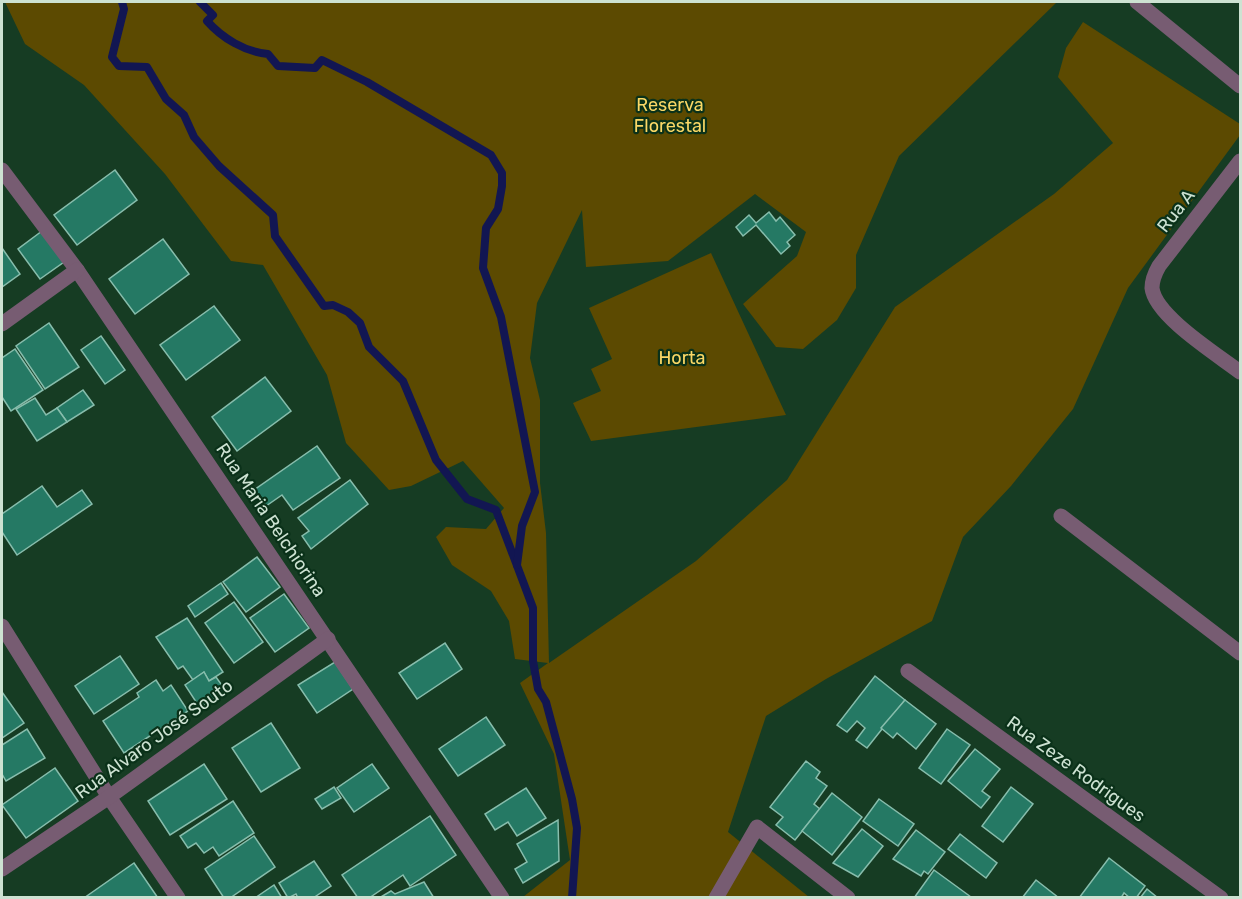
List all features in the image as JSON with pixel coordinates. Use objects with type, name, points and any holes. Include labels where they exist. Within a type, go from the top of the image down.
[{"type":"street","points":[[1137,2],[1240,86]]},
{"type":"street","name":"Rua A","points":[[1240,161],[1159,266],[1153,278],[1152,290],[1167,315],[1240,372]]},
{"type":"street","name":"Rua Maria Belchiorina","points":[[2,170],[77,270],[502,897]]},
{"type":"street","points":[[2,324],[77,270]]},
{"type":"street","points":[[1061,516],[1240,653]]},
{"type":"street","points":[[2,626],[109,797],[178,897]]},
{"type":"street","name":"Rua Alvaro José Souto","points":[[2,869],[109,797],[328,639]]},
{"type":"street","name":"Rua Zeze Rodrigues","points":[[908,671],[1221,897]]},
{"type":"street","points":[[716,897],[758,827],[848,897]]},
{"type":"green space","name":"Reserva Florestal","points":[[5,2],[1057,2],[899,156],[856,255],[856,288],[837,320],[803,349],[776,347],[743,304],[797,256],[806,232],[755,194],[668,261],[586,267],[582,210],[537,303],[530,358],[540,400],[540,483],[546,533],[549,663],[696,561],[787,480],[895,307],[1054,194],[1113,143],[1058,77],[1066,48],[1083,22],[1240,124],[1240,135],[1128,288],[1073,409],[1011,486],[963,537],[932,621],[826,679],[766,716],[728,832],[809,897],[523,897],[570,860],[554,754],[520,683],[548,663],[515,659],[509,621],[491,591],[452,565],[436,537],[446,527],[486,529],[504,508],[463,461],[411,486],[389,490],[346,443],[327,375],[263,265],[231,261],[165,174],[84,85],[25,44]]},
{"type":"green space","name":"Horta","points":[[711,253],[786,415],[591,441],[573,403],[601,391],[591,369],[612,359],[589,308]]},
{"type":"building","points":[[115,170],[137,200],[77,245],[54,215]]},
{"type":"building","points":[[769,212],[776,221],[780,217],[795,235],[787,242],[790,246],[781,254],[756,225],[743,236],[736,227],[749,215],[756,223]]},
{"type":"building","points":[[42,231],[64,262],[40,279],[18,249]]},
{"type":"building","points":[[163,239],[189,274],[135,314],[109,279]]},
{"type":"building","points":[[2,248],[20,274],[2,287]]},
{"type":"building","points":[[214,306],[240,340],[186,380],[160,345]]},
{"type":"building","points":[[49,323],[79,367],[45,389],[16,346]]},
{"type":"building","points":[[101,336],[125,370],[105,384],[81,350]]},
{"type":"building","points":[[15,349],[43,390],[11,411],[2,397],[2,358]]},
{"type":"building","points":[[265,377],[291,411],[237,451],[212,417]]},
{"type":"building","points":[[83,390],[94,405],[67,422],[57,408]]},
{"type":"building","points":[[35,398],[46,415],[57,408],[67,422],[37,441],[16,409]]},
{"type":"building","points":[[317,446],[340,478],[293,510],[282,495],[266,506],[254,490]]},
{"type":"building","points":[[350,480],[368,504],[311,549],[302,536],[309,531],[298,518]]},
{"type":"building","points":[[42,486],[57,507],[82,490],[92,504],[17,555],[2,532],[2,514]]},
{"type":"building","points":[[257,557],[280,587],[246,612],[223,582]]},
{"type":"building","points":[[221,583],[228,594],[195,617],[188,606]]},
{"type":"building","points":[[284,594],[309,628],[275,652],[250,618]]},
{"type":"building","points":[[234,602],[263,642],[234,663],[205,623]]},
{"type":"building","points":[[187,618],[223,672],[209,681],[204,672],[193,680],[183,666],[178,669],[156,637]]},
{"type":"building","points":[[445,643],[462,669],[417,699],[399,673]]},
{"type":"building","points":[[120,656],[139,684],[94,714],[75,686]]},
{"type":"building","points":[[335,662],[353,689],[317,713],[298,685]]},
{"type":"building","points":[[204,672],[209,681],[216,677],[226,691],[200,708],[185,685]]},
{"type":"building","points":[[875,676],[905,700],[867,748],[856,740],[865,728],[857,721],[847,732],[837,725]]},
{"type":"building","points":[[156,680],[163,691],[171,685],[188,711],[124,753],[103,721],[139,697],[137,693]]},
{"type":"building","points":[[2,692],[24,723],[2,738]]},
{"type":"building","points":[[905,700],[936,724],[916,749],[897,733],[893,738],[881,728]]},
{"type":"building","points":[[486,717],[505,745],[458,776],[439,749]]},
{"type":"building","points":[[271,723],[300,768],[261,792],[232,748]]},
{"type":"building","points":[[27,729],[45,758],[6,781],[2,774],[2,745]]},
{"type":"building","points":[[947,729],[970,745],[941,784],[919,768]]},
{"type":"building","points":[[975,749],[1000,769],[982,791],[990,797],[981,808],[948,781]]},
{"type":"building","points":[[806,761],[820,772],[816,778],[827,786],[814,804],[820,809],[795,840],[776,825],[783,817],[770,807]]},
{"type":"building","points":[[204,764],[227,799],[170,835],[148,801]]},
{"type":"building","points":[[372,764],[389,788],[354,812],[337,788]]},
{"type":"building","points":[[55,768],[78,801],[26,838],[2,805]]},
{"type":"building","points":[[334,787],[341,798],[322,809],[315,799]]},
{"type":"building","points":[[1011,787],[1033,804],[1003,842],[982,826]]},
{"type":"building","points":[[526,788],[546,818],[517,836],[508,822],[495,830],[485,814]]},
{"type":"building","points":[[832,793],[862,817],[832,855],[802,831]]},
{"type":"building","points":[[879,799],[914,824],[898,846],[863,821]]},
{"type":"building","points":[[233,801],[254,833],[219,856],[213,847],[204,853],[196,843],[188,848],[180,836]]},
{"type":"building","points":[[430,816],[456,855],[410,886],[403,875],[369,898],[358,898],[342,875]]},
{"type":"building","points":[[558,820],[559,861],[523,883],[515,869],[527,862],[517,844]]},
{"type":"building","points":[[862,829],[883,846],[858,877],[833,863]]},
{"type":"building","points":[[916,830],[945,852],[928,874],[924,871],[921,876],[893,859]]},
{"type":"building","points":[[960,834],[997,863],[986,878],[948,849]]},
{"type":"building","points":[[254,836],[275,867],[230,898],[224,898],[205,869]]},
{"type":"building","points":[[1109,858],[1145,886],[1136,898],[1130,898],[1124,893],[1121,898],[1079,898]]},
{"type":"building","points":[[314,861],[331,886],[313,898],[298,898],[296,894],[288,898],[279,883]]},
{"type":"building","points":[[134,863],[158,898],[84,898]]},
{"type":"building","points":[[934,870],[971,897],[914,898]]},
{"type":"building","points":[[1036,880],[1059,898],[1022,898]]},
{"type":"building","points":[[424,882],[434,898],[379,898],[391,891],[395,894]]},
{"type":"building","points":[[274,885],[282,898],[255,898]]},
{"type":"building","points":[[1147,889],[1158,898],[1140,898]]},
{"type":"waterway","points":[[122,2],[124,9],[112,57],[119,66],[147,67],[166,99],[184,115],[194,137],[219,166],[273,215],[275,236],[324,306],[333,305],[348,312],[360,323],[369,347],[403,381],[436,460],[467,499],[496,510],[533,608],[533,661],[538,689],[546,702],[572,799],[577,828],[572,898]]},
{"type":"waterway","points":[[200,2],[213,15],[207,21],[234,43],[259,53],[268,54],[278,66],[315,68],[322,60],[367,82],[491,155],[502,173],[498,209],[486,228],[483,268],[501,317],[535,492],[522,526],[517,565]]}]
